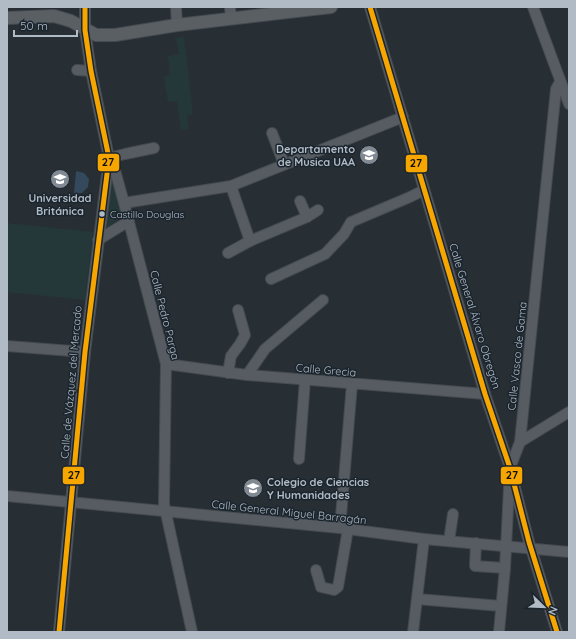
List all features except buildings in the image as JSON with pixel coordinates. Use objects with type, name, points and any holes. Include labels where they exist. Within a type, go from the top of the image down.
[{"type":"main road","points":[[7,18],[54,16],[71,21],[96,35],[115,35],[177,25],[230,13],[331,7]]},
{"type":"street","name":"Calle Pedro Parga","points":[[85,7],[85,30],[91,71],[109,158],[116,174],[166,364],[164,504],[192,632]]},
{"type":"street","points":[[176,7],[177,25]]},
{"type":"street","name":"Calle General Álvaro Obregón","points":[[370,7],[485,394],[510,468],[529,542],[558,632]]},
{"type":"street","points":[[533,7],[569,104]]},
{"type":"street","points":[[77,70],[91,71]]},
{"type":"street","name":"Calle Vasco de Gama","points":[[499,632],[505,568],[510,468],[520,442],[556,89],[560,82]]},
{"type":"street","points":[[124,203],[231,186],[403,117]]},
{"type":"street","points":[[272,133],[284,164]]},
{"type":"street","points":[[109,158],[154,148]]},
{"type":"street","name":"Calle de Vázquez del Mercado","points":[[59,632],[85,352],[109,158]]},
{"type":"street","points":[[231,186],[250,241]]},
{"type":"street","points":[[271,279],[325,254],[344,234],[352,222],[410,198],[424,190]]},
{"type":"street","points":[[300,201],[307,217]]},
{"type":"street","points":[[228,253],[250,241],[307,217],[318,210]]},
{"type":"street","points":[[98,240],[128,221]]},
{"type":"street","points":[[247,375],[265,350],[323,300]]},
{"type":"street","points":[[228,373],[231,356],[245,335],[238,310]]},
{"type":"street","points":[[7,346],[85,352]]},
{"type":"street","name":"Calle Grecia","points":[[166,364],[247,375],[485,394]]},
{"type":"street","points":[[299,459],[305,380]]},
{"type":"street","points":[[316,570],[321,586],[334,590],[338,587],[344,528],[352,384]]},
{"type":"street","points":[[520,442],[569,412]]},
{"type":"street","name":"Calle General Miguel Barragán","points":[[7,496],[344,528],[424,539],[569,552]]},
{"type":"street","points":[[449,541],[453,514]]},
{"type":"street","points":[[413,632],[424,539]]},
{"type":"street","points":[[476,543],[475,566],[505,568]]},
{"type":"street","points":[[417,599],[501,606]]},
{"type":"green space","points":[[184,37],[193,114],[187,115],[189,129],[181,130],[177,101],[168,102],[164,76],[170,75],[168,56],[179,54],[176,38]]},
{"type":"green space","points":[[113,174],[123,215],[106,229]]},
{"type":"green space","points":[[7,223],[93,232],[85,300],[7,292]]},
{"type":"water","points":[[76,171],[84,173],[89,179],[88,187],[82,193],[74,193]]},
{"type":"transit line","name":"27","points":[[59,632],[85,352],[109,158],[91,71],[85,30],[85,7]]},
{"type":"transit line","name":"27","points":[[370,7],[485,394],[510,468],[529,542],[557,632]]},
{"type":"place","name":"Departamento de Musica UAA","points":[[369,155]]},
{"type":"place","name":"Universidad Británica","points":[[60,179]]},
{"type":"place","name":"Castillo Douglas","points":[[102,214]]},
{"type":"place","name":"Colegio de Ciencias Y Humanidades","points":[[253,488]]}]
